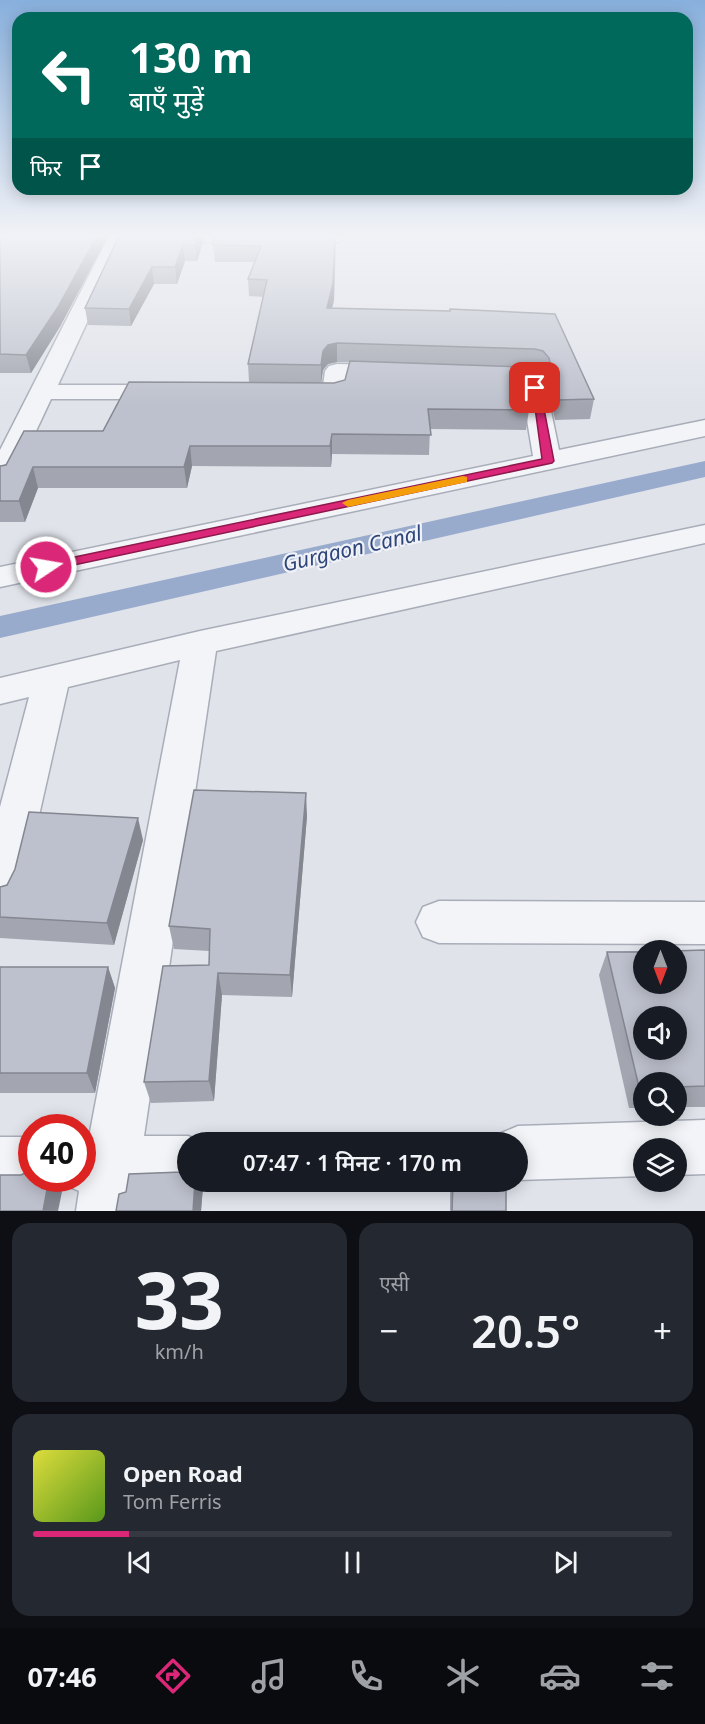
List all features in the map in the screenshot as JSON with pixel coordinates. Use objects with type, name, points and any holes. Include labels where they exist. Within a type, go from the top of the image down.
[{"type":"street","points":[[0,478],[90,293]]},
{"type":"street","points":[[275,393],[334,393],[337,371],[408,373]]},
{"type":"street","points":[[456,374],[532,377],[548,461]]},
{"type":"street","points":[[42,392],[194,392]]},
{"type":"street","points":[[0,576],[705,428]]},
{"type":"street","points":[[0,691],[200,643],[705,534]]},
{"type":"street","points":[[177,1165],[99,1180],[200,643]]},
{"type":"street","points":[[0,891],[52,679]]},
{"type":"street","points":[[439,922],[705,923]]},
{"type":"street","points":[[687,1148],[705,1147]]},
{"type":"street","points":[[528,1153],[633,1149]]},
{"type":"street","points":[[0,1165],[18,1165]]},
{"type":"building","points":[[0,293],[66,293],[26,355],[0,354]]},
{"type":"building","points":[[92,293],[138,293],[129,309],[85,308]]},
{"type":"building","points":[[264,293],[331,293],[327,308],[450,311],[450,309],[555,314],[594,399],[558,400],[549,358],[543,351],[535,349],[337,343],[328,345],[323,351],[321,365],[248,364]]},
{"type":"building","points":[[350,361],[522,367],[529,410],[428,409],[431,435],[332,434],[330,446],[190,446],[184,467],[33,467],[19,501],[0,501],[0,466],[6,465],[24,431],[103,431],[129,382],[334,383],[345,380]]},
{"type":"building","points":[[194,790],[306,793],[290,975],[218,973],[209,1081],[144,1082],[163,966],[209,965],[210,929],[169,926]]},
{"type":"building","points":[[29,812],[138,818],[107,923],[0,917],[0,887],[7,885],[15,869]]},
{"type":"building","points":[[705,950],[705,1086],[687,1087],[687,1072],[635,1072],[607,952],[633,952],[633,994],[687,994],[687,951]]},
{"type":"building","points":[[0,967],[108,967],[87,1073],[0,1073]]},
{"type":"building","points":[[177,1172],[177,1192],[194,1192],[193,1211],[116,1211],[119,1194],[126,1192],[129,1174]]},
{"type":"building","points":[[0,1175],[18,1175],[18,1192],[47,1192],[43,1211],[0,1211]]},
{"type":"building","points":[[453,1192],[506,1192],[506,1211],[452,1211]]},
{"type":"waterway","name":"Gurgaon Canal","points":[[0,627],[705,469]]},
{"type":"slow traffic","points":[[348,503],[463,479]]},
{"type":"route","points":[[46,567],[548,461],[535,388]]}]
